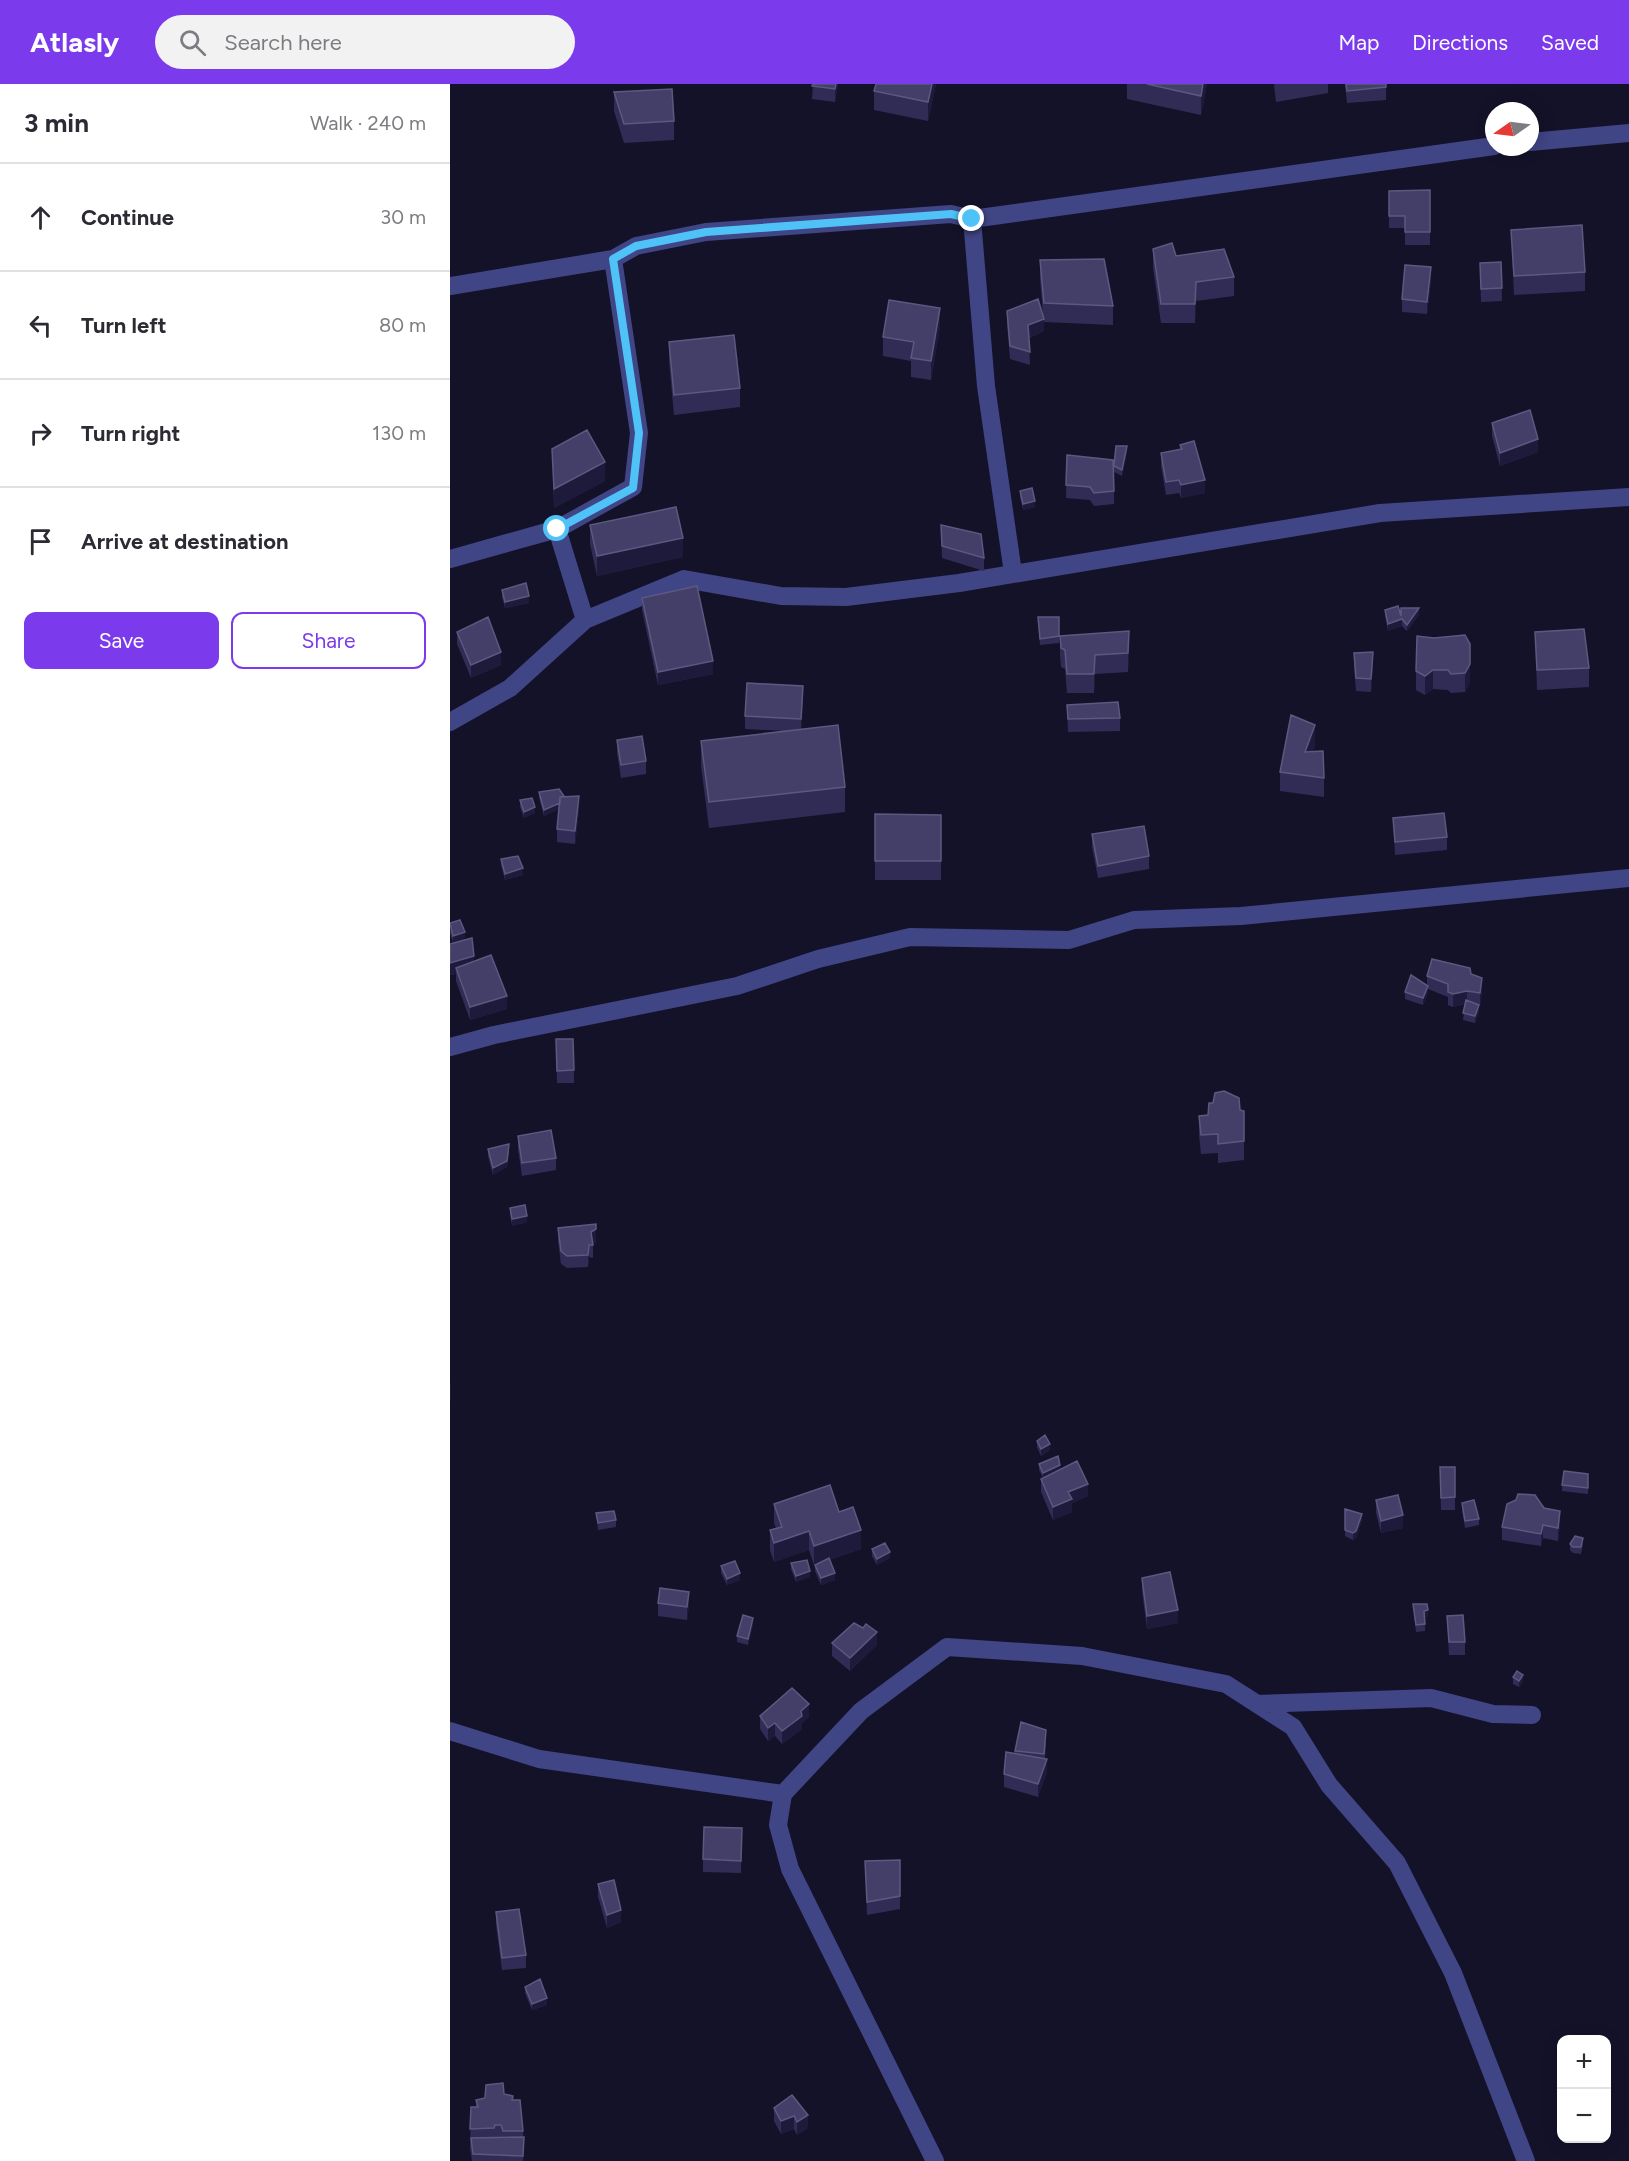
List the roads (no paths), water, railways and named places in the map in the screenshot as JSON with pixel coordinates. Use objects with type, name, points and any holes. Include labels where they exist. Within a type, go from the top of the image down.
[{"type":"street","points":[[1539,141],[1629,133]]},
{"type":"street","points":[[450,286],[613,259],[636,246],[706,232],[951,214],[972,219],[1485,147]]},
{"type":"street","points":[[972,219],[986,386],[1013,573]]},
{"type":"street","points":[[450,559],[557,529],[633,488],[639,433],[613,259]]},
{"type":"street","points":[[450,722],[510,688],[585,620],[684,579],[781,596],[846,597],[959,583],[1380,513],[1629,497]]},
{"type":"street","points":[[557,529],[585,620]]},
{"type":"street","points":[[450,1047],[494,1035],[736,986],[818,959],[910,937],[1069,940],[1134,920],[1241,915],[1629,878]]},
{"type":"street","points":[[935,2161],[790,1869],[778,1825],[783,1794],[861,1711],[946,1647],[1082,1656],[1226,1684],[1293,1727],[1329,1785],[1397,1863],[1453,1973],[1526,2161]]},
{"type":"street","points":[[1257,1704],[1431,1698],[1493,1714],[1532,1715]]},
{"type":"street","points":[[450,1731],[539,1759],[783,1794]]}]
